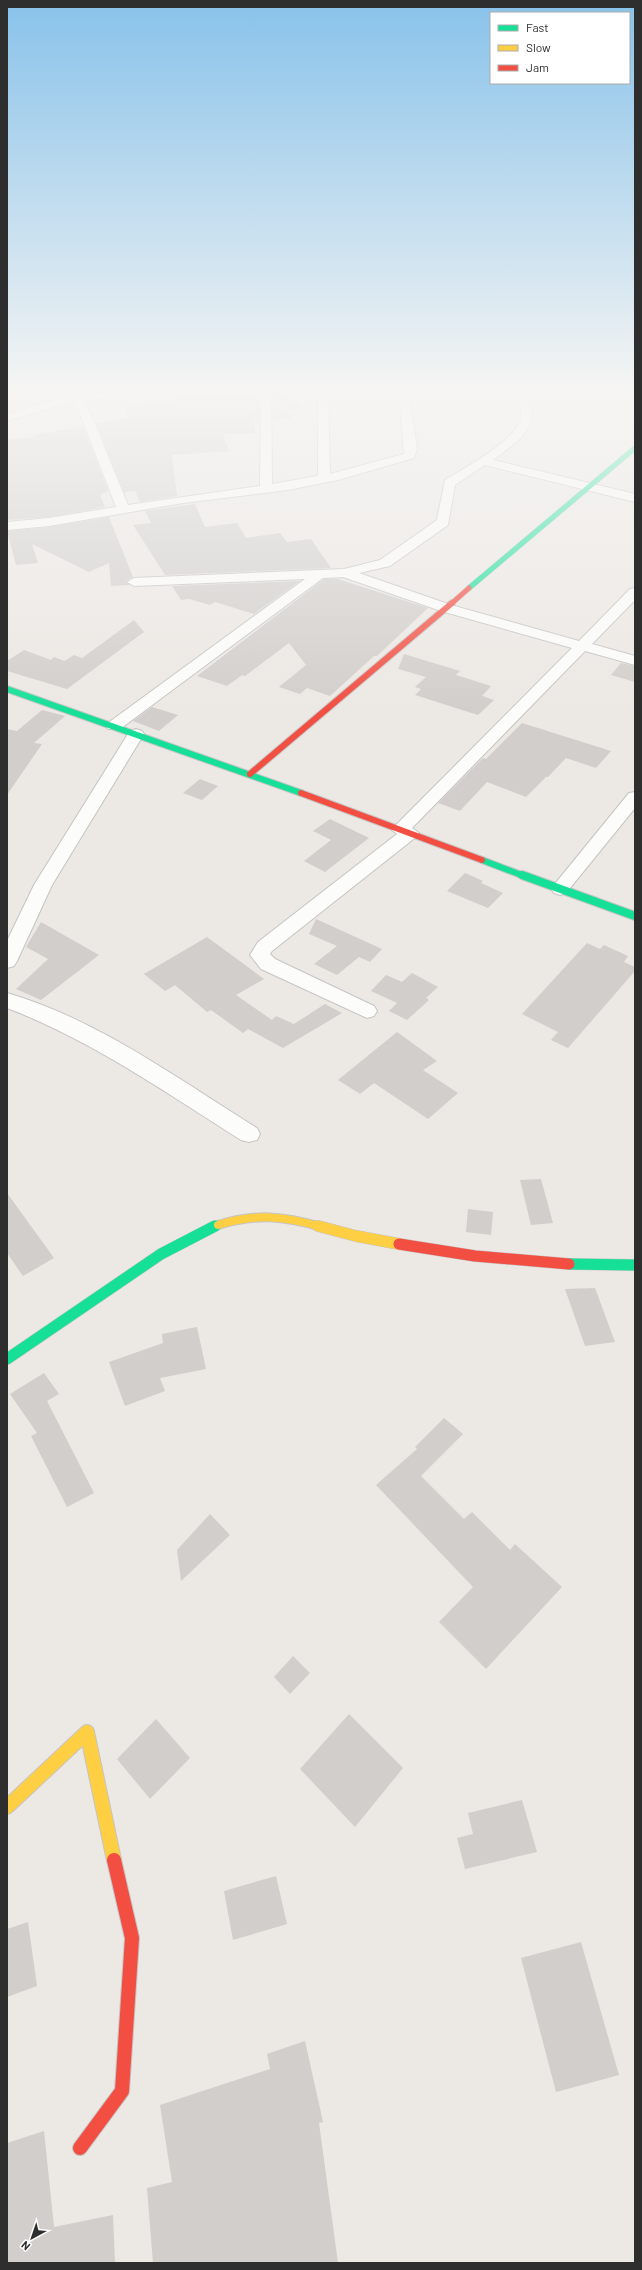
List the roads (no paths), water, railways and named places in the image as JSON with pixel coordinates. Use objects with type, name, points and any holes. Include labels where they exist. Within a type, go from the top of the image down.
[{"type":"street","points":[[119,499],[123,509]]},
{"type":"street","points":[[7,526],[48,522],[184,499]]},
{"type":"street","points":[[134,582],[344,574],[385,563],[443,522],[447,499]]},
{"type":"street","points":[[250,774],[573,499]]},
{"type":"street","points":[[114,726],[320,574]]},
{"type":"street","points":[[344,574],[446,608],[635,661]]},
{"type":"street","points":[[367,1010],[268,964],[260,954],[265,947],[406,831],[582,645],[635,592]]},
{"type":"street","points":[[8,691],[114,726],[250,774],[635,916]]},
{"type":"street","points":[[7,961],[43,885],[136,734]]},
{"type":"street","points":[[560,888],[635,797]]},
{"type":"street","points":[[7,1000],[43,1012],[93,1038],[249,1134]]},
{"type":"street","points":[[7,1359],[50,1333],[121,1280],[193,1236],[250,1216],[266,1214],[288,1216],[350,1235],[441,1252],[550,1264],[635,1265]]},
{"type":"street","points":[[7,1807],[87,1732],[105,1824],[132,1938],[122,2091],[80,2148]]}]
